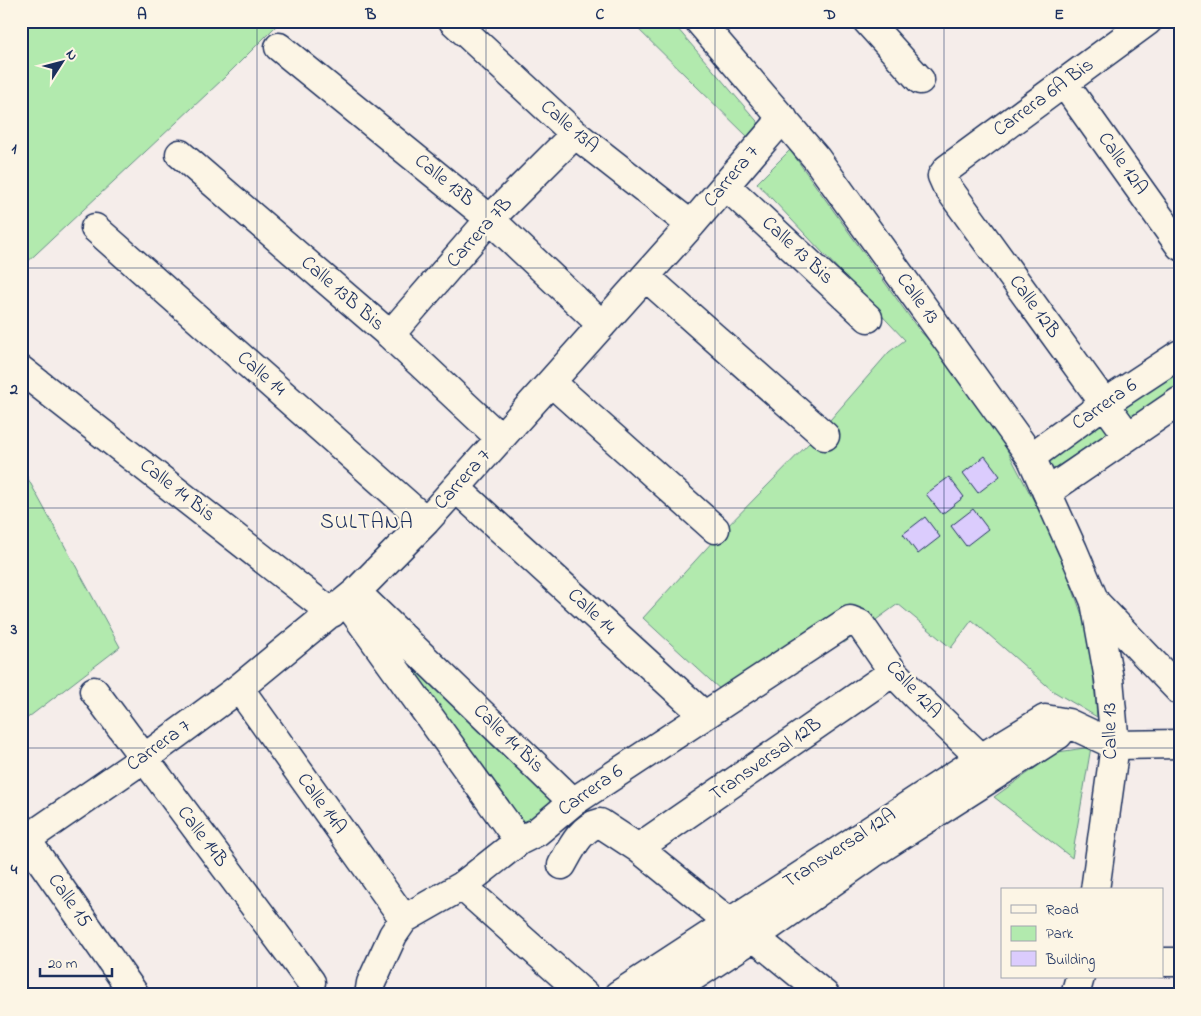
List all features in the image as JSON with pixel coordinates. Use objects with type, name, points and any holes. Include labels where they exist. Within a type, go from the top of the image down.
[{"type":"street","name":"Calle 13A","points":[[453,21],[575,134],[691,225]]},
{"type":"street","name":"Calle 13","points":[[699,21],[816,158],[1031,457],[1047,492],[1095,602],[1109,679],[1115,745],[1094,888]]},
{"type":"street","points":[[867,21],[920,80]]},
{"type":"street","name":"Carrera 6A Bis","points":[[942,176],[947,169],[1148,21]]},
{"type":"street","name":"Calle 13B","points":[[279,47],[490,219],[602,325]]},
{"type":"street","name":"Calle 12A","points":[[1064,83],[1180,246]]},
{"type":"street","name":"Carrera 7","points":[[23,838],[143,759],[239,688],[345,602],[426,521],[552,382],[646,277],[783,118]]},
{"type":"street","name":"Carrera 7B","points":[[390,335],[490,219],[575,134]]},
{"type":"street","name":"Calle 13B Bis","points":[[180,154],[390,335],[500,438]]},
{"type":"street","name":"Calle 12B","points":[[942,176],[946,185],[1128,436]]},
{"type":"street","name":"Calle 13 Bis","points":[[725,185],[868,318]]},
{"type":"street","name":"Calle 14","points":[[95,228],[426,521]]},
{"type":"street","points":[[646,277],[825,436]]},
{"type":"street","name":"Carrera 6","points":[[1031,457],[1104,404],[1180,354]]},
{"type":"street","name":"Calle 14 Bis","points":[[21,370],[345,602],[573,802]]},
{"type":"street","points":[[552,382],[715,529]]},
{"type":"street","name":"Carrera 6","points":[[1047,492],[1180,401]]},
{"type":"street","name":"Calle 14","points":[[456,488],[704,715]]},
{"type":"street","points":[[345,602],[528,837],[570,852],[590,825],[600,823],[638,848],[729,922],[754,937],[825,995]]},
{"type":"street","name":"Calle 13","points":[[1095,602],[1180,691]]},
{"type":"street","name":"Calle 12A","points":[[850,620],[860,624],[893,672],[981,758]]},
{"type":"street","name":"Carrera 6","points":[[369,994],[371,983],[393,934],[404,919],[462,886],[573,802],[850,620]]},
{"type":"street","name":"Transversal 12B","points":[[638,848],[893,672]]},
{"type":"street","name":"Calle 14A","points":[[239,688],[404,919]]},
{"type":"street","name":"Calle 14B","points":[[94,691],[311,982]]},
{"type":"street","name":"Transversal 12A","points":[[618,995],[981,758],[1046,719],[1068,723],[1115,745]]},
{"type":"street","name":"Transversal 12A","points":[[666,995],[754,937],[872,854],[1058,735],[1068,723]]},
{"type":"street","points":[[1115,745],[1180,744]]},
{"type":"street","name":"Calle 15","points":[[23,838],[135,995]]},
{"type":"street","points":[[462,886],[585,995]]},
{"type":"street","points":[[1164,962],[1180,962]]},
{"type":"street","points":[[1075,995],[1080,978]]},
{"type":"green space","points":[[21,21],[281,21],[223,79],[21,268]]},
{"type":"green space","points":[[630,21],[671,21],[762,127],[751,140]]},
{"type":"green space","points":[[790,150],[919,330],[943,355],[1006,448],[1056,543],[1090,637],[1097,717],[1053,691],[972,620],[951,648],[898,604],[844,643],[819,629],[723,692],[643,618],[715,539],[817,435],[889,352],[905,340],[757,183]]},
{"type":"green space","points":[[1180,365],[1180,388],[1126,422],[1115,404]]},
{"type":"green space","points":[[1102,415],[1113,429],[1052,470],[1042,457]]},
{"type":"green space","points":[[21,466],[120,647],[21,723]]},
{"type":"green space","points":[[363,610],[554,804],[519,832]]},
{"type":"green space","points":[[1091,747],[1072,858],[994,797],[1058,752]]},
{"type":"building","points":[[985,456],[1000,476],[978,493],[963,473]]},
{"type":"building","points":[[949,477],[964,497],[942,514],[926,494]]},
{"type":"building","points":[[973,509],[988,529],[966,546],[951,526]]},
{"type":"building","points":[[925,517],[940,537],[918,554],[903,534]]},
{"type":"district","name":"SULTANA","points":[[367,523]]}]
